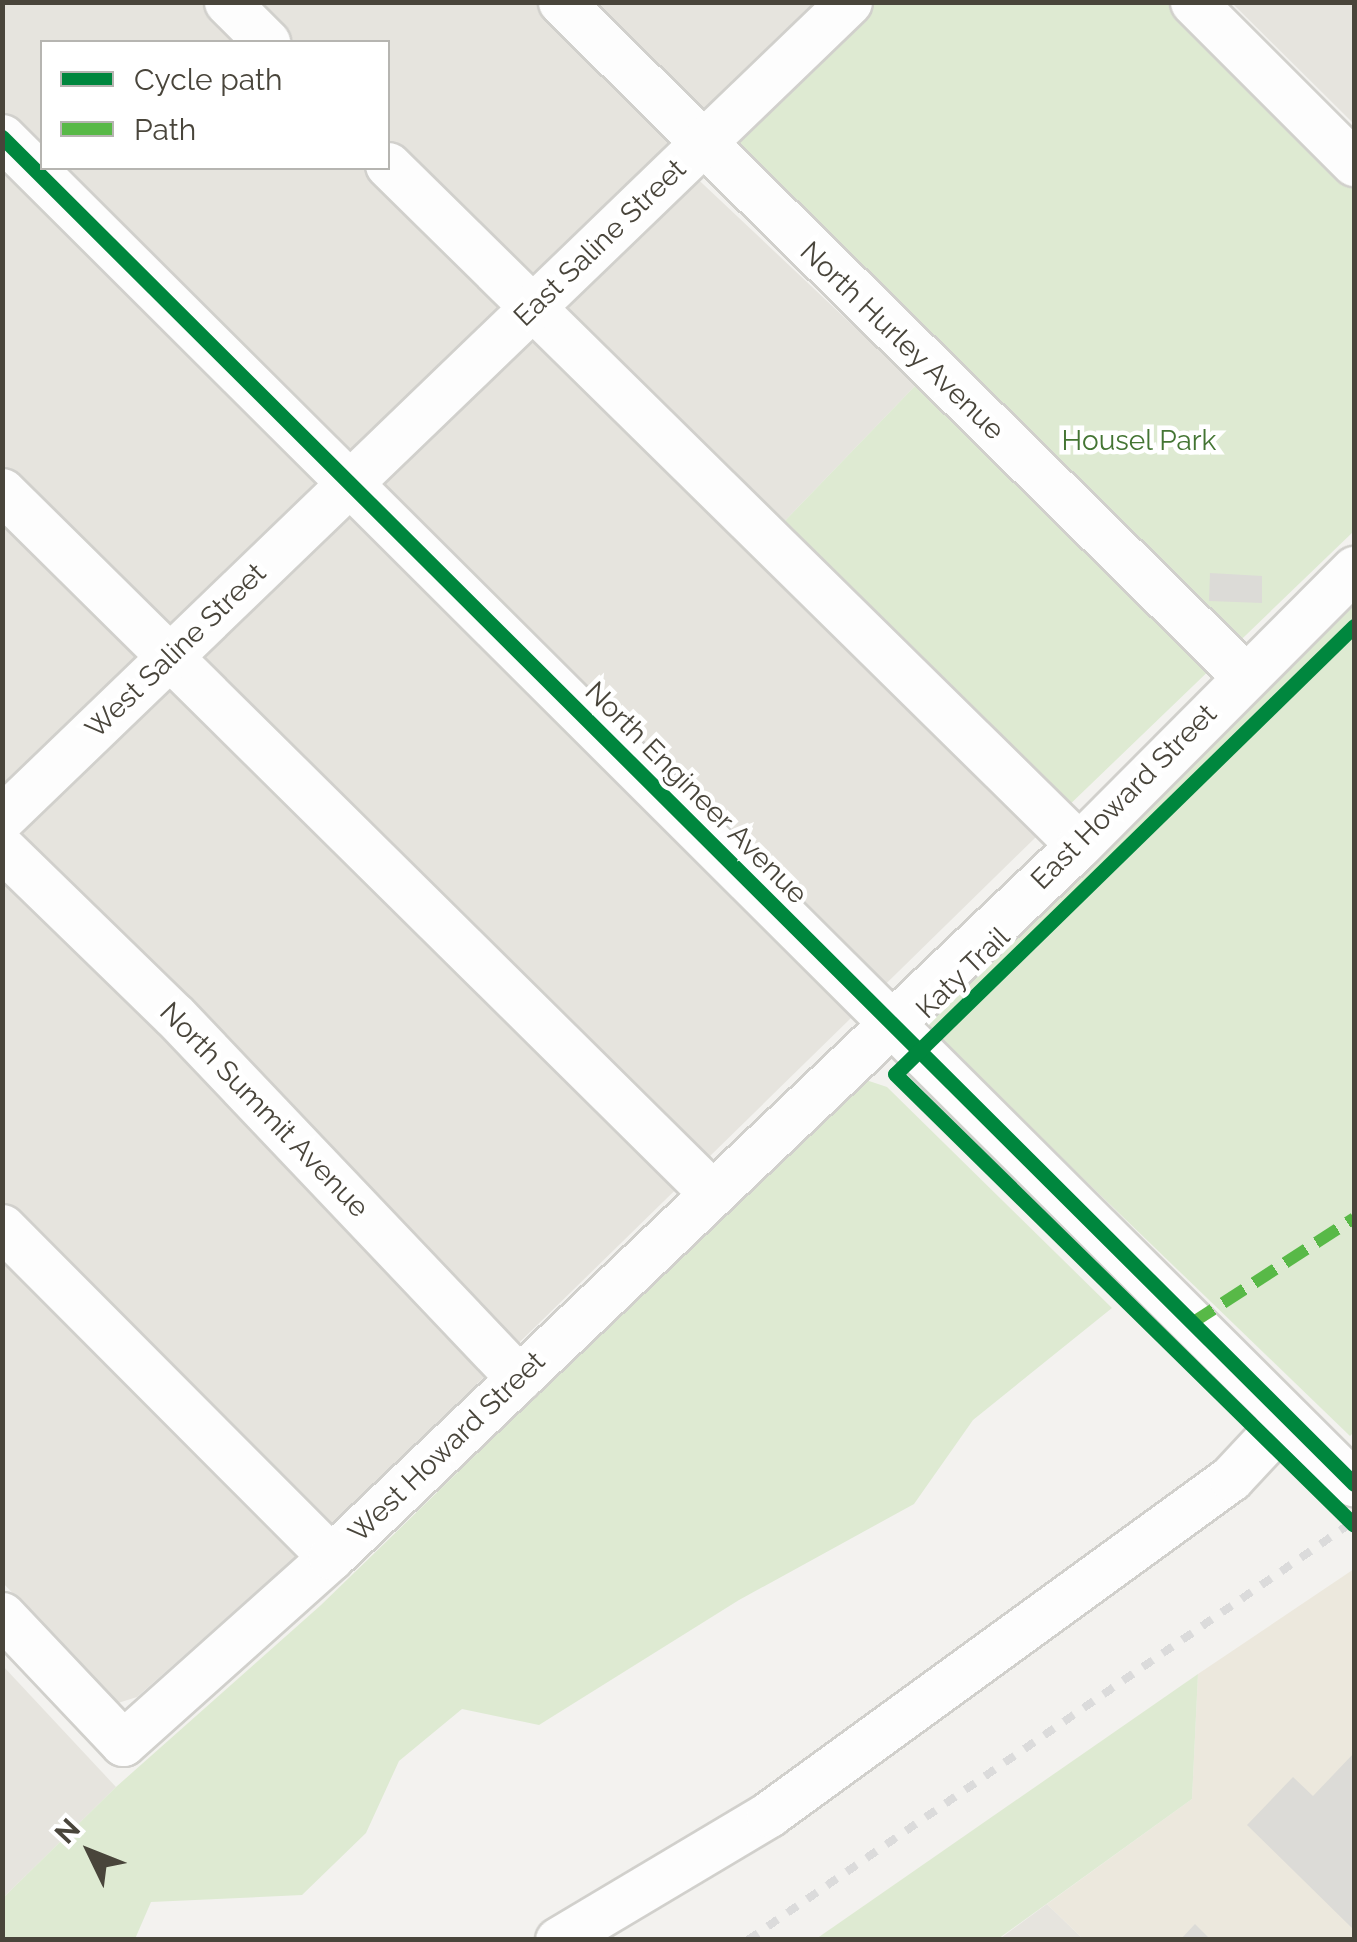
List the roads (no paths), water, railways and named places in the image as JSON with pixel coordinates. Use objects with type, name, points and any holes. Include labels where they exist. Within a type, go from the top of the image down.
[{"type":"street","points":[[227,2],[265,40]]},
{"type":"street","name":"North Hurley Avenue","points":[[561,2],[701,145],[1246,676]]},
{"type":"street","name":"East Saline Street","points":[[350,483],[849,2]]},
{"type":"street","points":[[1193,2],[1354,163]]},
{"type":"street","name":"North Engineer Avenue","points":[[2,137],[1354,1484]]},
{"type":"street","points":[[390,167],[1080,845]]},
{"type":"street","name":"West Saline Street","points":[[2,818],[350,483]]},
{"type":"street","points":[[2,492],[172,655],[712,1193]]},
{"type":"street","name":"East Howard Street","points":[[890,1021],[1080,845],[1354,569]]},
{"type":"street","name":"North Summit Avenue","points":[[2,848],[174,1015],[519,1378]]},
{"type":"street","name":"West Howard Street","points":[[2,1615],[124,1743],[332,1557],[890,1021]]},
{"type":"street","points":[[2,1228],[332,1557]]},
{"type":"street","points":[[558,1940],[769,1814],[1232,1478],[1288,1418]]},
{"type":"railway","points":[[748,1940],[1354,1521]]},
{"type":"park label","name":"Housel Park","points":[[1139,441]]}]
